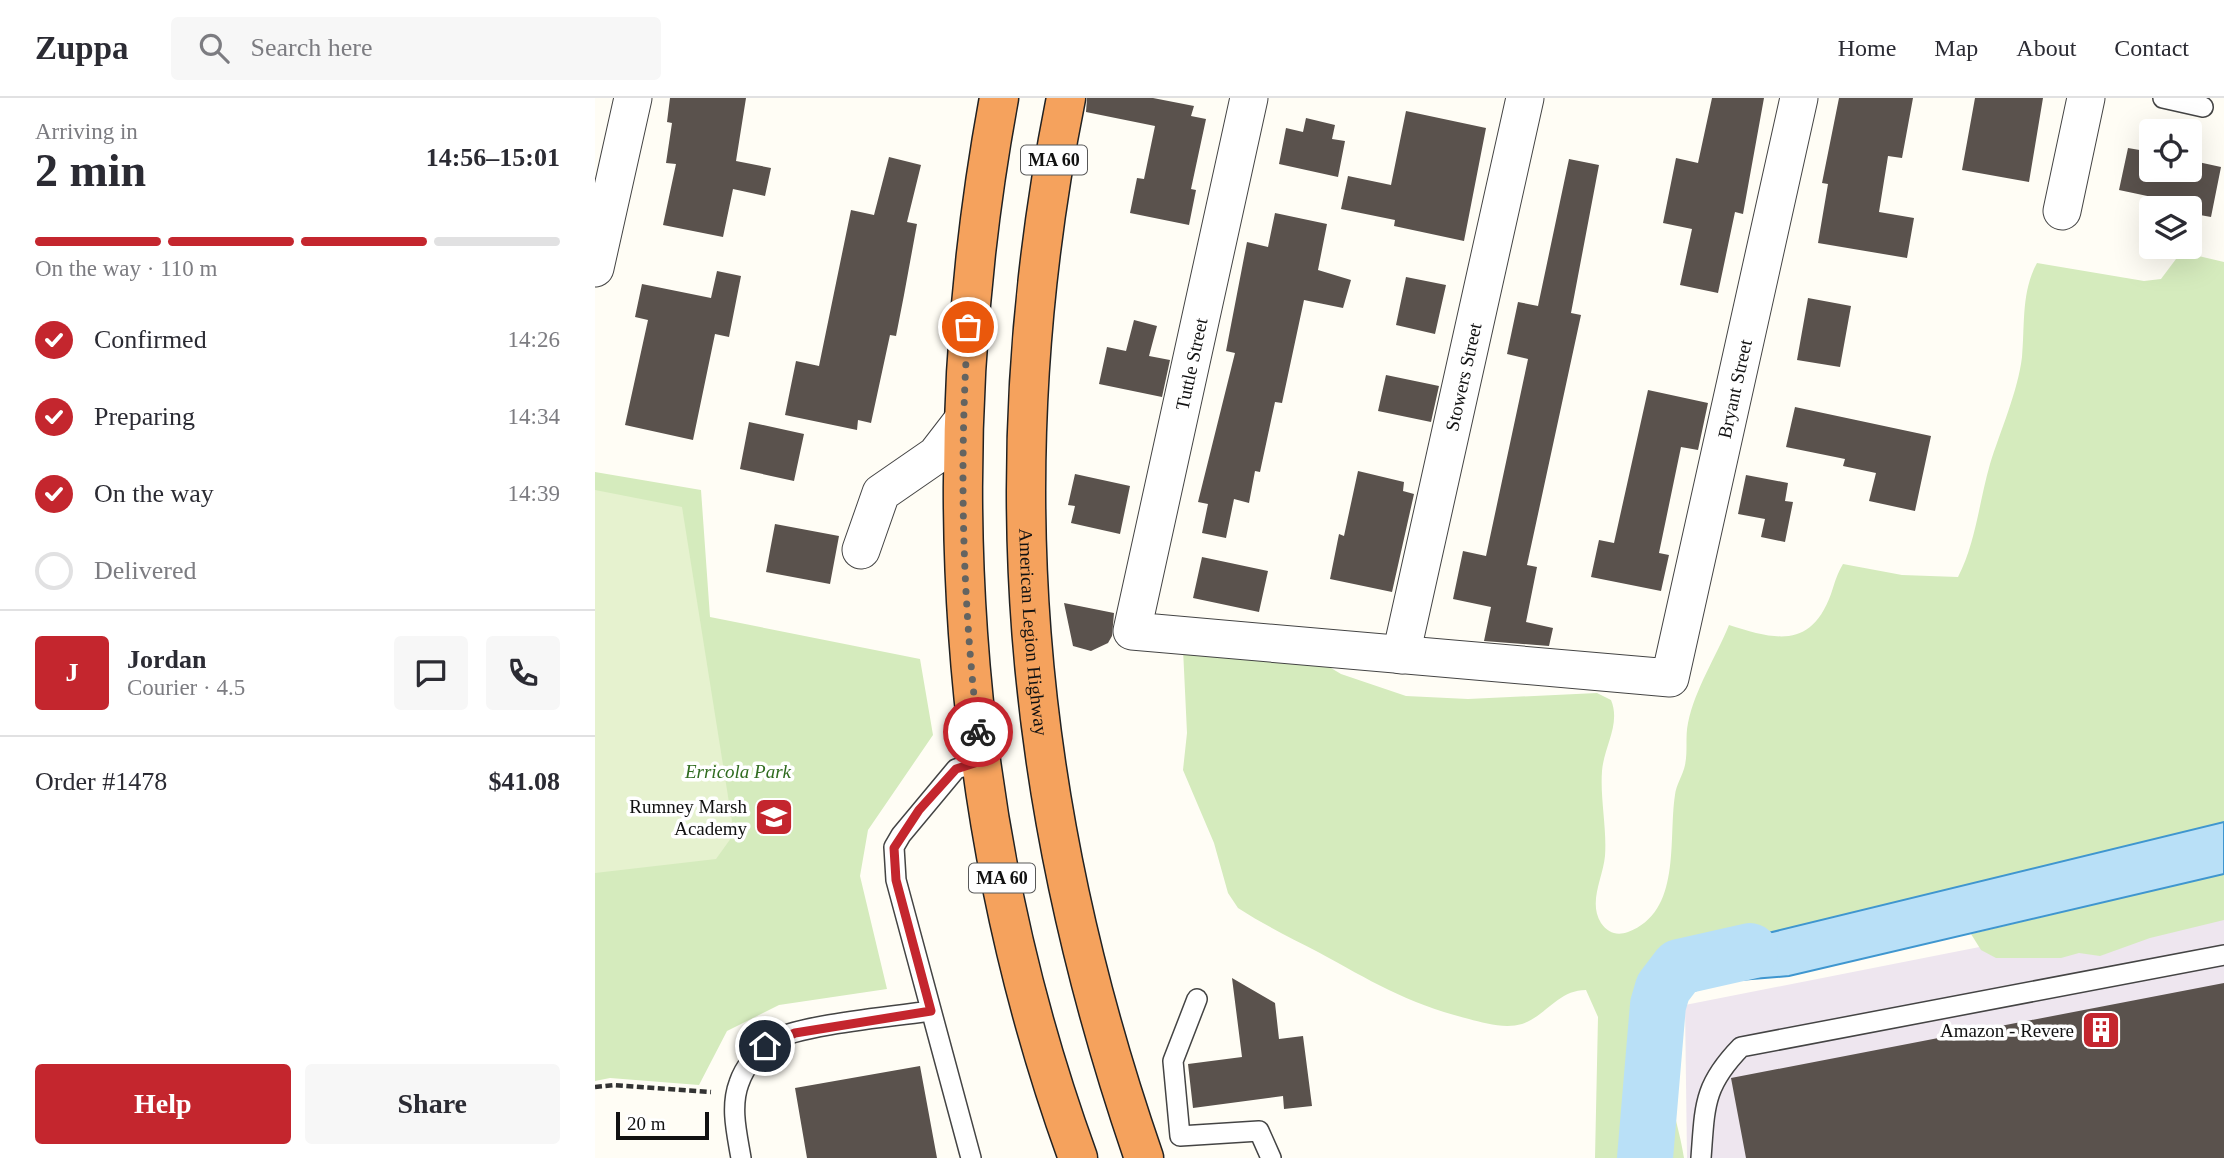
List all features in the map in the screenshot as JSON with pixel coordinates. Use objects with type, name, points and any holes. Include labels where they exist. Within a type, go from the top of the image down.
[{"type":"highway","name":"MA 60","points":[[999,98],[975,250],[963,420],[965,590],[981,761],[1018,955],[1041,1043],[1078,1158]]},
{"type":"highway","name":"American Legion Highway","points":[[1066,98],[1044,223],[1027,384],[1024,496],[1032,666],[1056,834],[1079,943],[1109,1053],[1144,1158]]},
{"type":"street","points":[[595,268],[633,98]]},
{"type":"street","name":"Tuttle Street","points":[[1249,98],[1132,631],[1401,654]]},
{"type":"street","name":"Stowers Street","points":[[1401,654],[1525,98]]},
{"type":"street","name":"Bryant Street","points":[[1401,654],[1670,678],[1799,98]]},
{"type":"street","points":[[2062,211],[2086,98]]},
{"type":"street","points":[[861,550],[881,493],[936,455],[963,420]]},
{"type":"lane","points":[[2162,98],[2203,107]]},
{"type":"lane","points":[[971,1158],[896,880],[894,848],[919,810],[956,769],[981,761]]},
{"type":"lane","points":[[1701,1158],[1706,1098],[1720,1068],[1741,1047],[2224,955]]},
{"type":"lane","points":[[1197,999],[1173,1061],[1180,1136],[1259,1131],[1271,1158]]},
{"type":"lane","points":[[741,1158],[735,1124],[736,1094],[739,1084],[759,1052],[783,1036],[931,1011]]},
{"type":"path","points":[[595,1087],[614,1085],[736,1094]]},
{"type":"shaded area","points":[[2224,899],[2224,1158],[1687,1158],[1685,1005]]},
{"type":"green space","points":[[2202,257],[2224,262],[2224,822],[1764,934],[1726,934],[1706,944],[1675,967],[1690,992],[1676,1010],[1668,1029],[1665,1050],[1666,1072],[1684,1158],[1595,1158],[1598,1017],[1586,990],[1568,994],[1522,1024],[1502,1026],[1481,1022],[1447,1013],[1391,991],[1238,908],[1228,893],[1214,843],[1183,770],[1187,733],[1183,649],[1316,659],[1341,674],[1406,696],[1468,699],[1597,693],[1611,700],[1614,709],[1613,726],[1602,771],[1605,856],[1596,907],[1601,923],[1607,929],[1616,934],[1628,932],[1645,922],[1657,908],[1665,892],[1675,795],[1685,765],[1691,710],[1729,625],[1777,636],[1802,632],[1823,612],[1843,564],[1902,575],[1958,577],[1969,550],[1990,464],[2017,384],[2022,357],[2026,297],[2037,263],[2144,281],[2161,279],[2176,259],[2202,259]]},
{"type":"green space","name":"Erricola Park","points":[[595,472],[701,490],[710,617],[920,659],[933,735],[868,830],[860,876],[887,989],[779,1005],[727,1031],[699,1085],[610,1078],[595,1081]]},
{"type":"green space","points":[[595,490],[682,507],[734,834],[716,859],[595,873]]},
{"type":"green space","points":[[2224,874],[2224,920],[2150,938],[2100,956],[2079,953],[2061,958],[1996,958],[1981,950],[1971,934]]},
{"type":"water","points":[[2224,822],[2224,874],[1789,976],[1727,981],[1690,992],[1675,967],[1674,957],[1689,940],[1710,942],[1736,931],[1764,934]]},
{"type":"building","points":[[670,98],[746,98],[736,161],[771,168],[765,196],[733,189],[723,237],[663,225],[676,164],[666,163],[672,123],[667,122]]},
{"type":"building","points":[[1087,98],[1153,98],[1194,106],[1191,116],[1206,119],[1191,189],[1196,190],[1189,225],[1130,213],[1137,178],[1144,179],[1155,126],[1086,112]]},
{"type":"building","points":[[1712,98],[1764,98],[1743,214],[1735,212],[1718,293],[1680,285],[1692,229],[1663,223],[1676,158],[1698,163]]},
{"type":"building","points":[[1839,98],[1913,98],[1902,158],[1888,156],[1879,212],[1914,218],[1907,258],[1818,243],[1828,184],[1822,183]]},
{"type":"building","points":[[1975,98],[2043,98],[2029,182],[1962,170]]},
{"type":"building","points":[[1406,111],[1486,128],[1464,241],[1394,226],[1395,220],[1341,209],[1348,176],[1391,185]]},
{"type":"building","points":[[1306,118],[1335,125],[1332,139],[1345,141],[1338,177],[1279,164],[1286,128],[1303,132]]},
{"type":"building","points":[[2128,148],[2139,150],[2139,182],[2202,182],[2202,163],[2221,167],[2211,217],[2202,215],[2202,196],[2147,196],[2119,190]]},
{"type":"building","points":[[889,157],[921,165],[907,222],[917,224],[904,295],[896,336],[890,335],[871,423],[858,420],[857,430],[785,415],[796,361],[819,366],[851,210],[874,215]]},
{"type":"building","points":[[1569,159],[1599,165],[1571,313],[1581,315],[1527,565],[1537,567],[1526,622],[1553,628],[1549,646],[1484,641],[1491,607],[1453,599],[1463,551],[1486,556],[1528,359],[1507,354],[1518,302],[1538,306]]},
{"type":"building","points":[[1275,213],[1327,224],[1318,270],[1351,280],[1343,308],[1304,300],[1282,403],[1275,402],[1260,472],[1255,471],[1249,503],[1234,499],[1226,538],[1202,533],[1208,504],[1198,502],[1235,353],[1226,351],[1247,242],[1268,247]]},
{"type":"building","points":[[717,271],[741,276],[729,337],[715,334],[693,440],[625,425],[648,320],[635,317],[642,284],[711,298]]},
{"type":"building","points":[[1406,277],[1446,285],[1435,334],[1396,325]]},
{"type":"building","points":[[1808,298],[1851,306],[1840,367],[1797,360]]},
{"type":"building","points":[[1134,320],[1157,326],[1149,356],[1170,360],[1162,397],[1099,384],[1107,347],[1126,351]]},
{"type":"building","points":[[1386,375],[1439,386],[1431,422],[1378,411]]},
{"type":"building","points":[[1648,390],[1708,403],[1698,450],[1681,447],[1659,553],[1669,555],[1661,591],[1591,577],[1599,540],[1614,543]]},
{"type":"building","points":[[1795,407],[1931,436],[1915,511],[1869,501],[1876,473],[1843,466],[1845,459],[1786,447]]},
{"type":"building","points":[[749,422],[804,434],[794,481],[740,469]]},
{"type":"building","points":[[1358,471],[1404,482],[1403,491],[1414,494],[1392,592],[1330,579],[1339,534],[1344,536]]},
{"type":"building","points":[[1075,474],[1130,486],[1120,534],[1071,523],[1075,506],[1068,505]]},
{"type":"building","points":[[1746,475],[1788,483],[1785,501],[1793,502],[1785,542],[1761,537],[1765,519],[1738,514]]},
{"type":"building","points":[[775,524],[839,536],[830,584],[766,572]]},
{"type":"building","points":[[1202,557],[1268,571],[1259,612],[1193,598]]},
{"type":"building","points":[[1064,603],[1114,613],[1112,636],[1108,643],[1091,651],[1073,646]]},
{"type":"building","points":[[1232,978],[1275,1003],[1279,1039],[1303,1036],[1312,1106],[1284,1109],[1283,1096],[1193,1108],[1188,1064],[1242,1057]]},
{"type":"building","name":"Amazon - Revere","points":[[2224,983],[2224,1158],[1746,1158],[1731,1078]]},
{"type":"building","points":[[920,1066],[937,1158],[807,1158],[795,1088]]},
{"type":"waterway","points":[[1645,1158],[1658,1005],[1663,988],[1679,967],[1750,951]]},
{"type":"way so far","points":[[968,327],[963,420],[963,533],[969,647],[978,732]]},
{"type":"place","name":"Rumney Marsh Academy","points":[[774,817]]},
{"type":"place","name":"Amazon - Revere","points":[[2101,1030]]},
{"type":"route","points":[[765,1046],[795,1033],[931,1011],[896,880],[894,848],[919,810],[956,769],[981,761],[978,732]]}]
